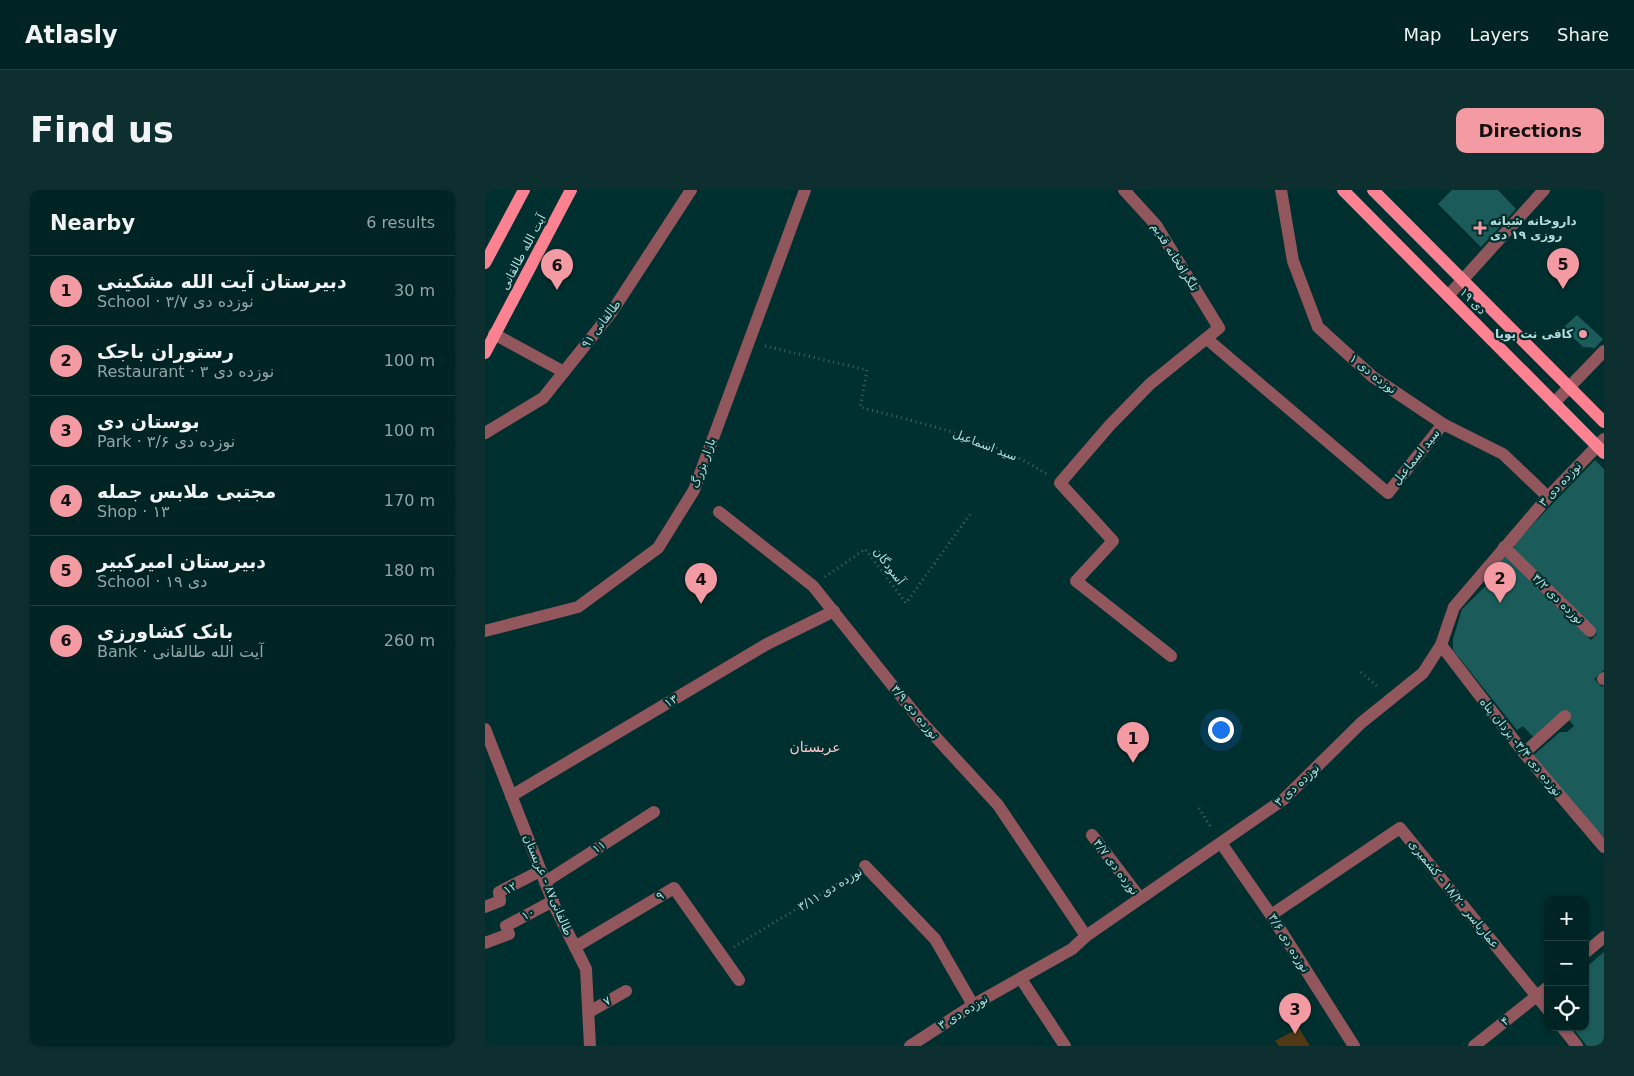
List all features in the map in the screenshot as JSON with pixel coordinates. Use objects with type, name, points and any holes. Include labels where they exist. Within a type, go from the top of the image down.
[{"type":"main road","points":[[485,263],[524,190]]},
{"type":"main road","name":"آیت الله طالقانی","points":[[485,353],[571,190]]},
{"type":"main road","name":"۱۹ دی","points":[[1343,190],[1554,402],[1602,446]]},
{"type":"main road","name":"۱۹ دی","points":[[1373,190],[1604,422]]},
{"type":"street","name":"طالقانی ۹۱","points":[[485,433],[543,398],[611,313],[691,190]]},
{"type":"street","name":"بازار بزرگ","points":[[485,631],[578,607],[658,548],[694,490],[747,341],[805,190]]},
{"type":"street","name":"تلگرافخانه قدیم","points":[[1124,190],[1156,225],[1219,328],[1207,339]]},
{"type":"street","name":"نوزده دی ۱","points":[[1281,190],[1293,261],[1318,327],[1373,377],[1443,424],[1503,454],[1548,497]]},
{"type":"street","points":[[1448,296],[1544,190]]},
{"type":"street","points":[[494,334],[564,372]]},
{"type":"street","points":[[1171,656],[1076,581],[1113,541],[1060,483],[1110,425],[1150,384],[1207,339]]},
{"type":"street","name":"سید اسماعیل","points":[[1207,339],[1388,492],[1443,424]]},
{"type":"street","points":[[1554,402],[1604,351]]},
{"type":"street","name":"نوزده دی ۳","points":[[909,1046],[973,1005],[1072,949],[1086,936],[1285,799],[1361,723],[1423,673],[1441,645],[1454,607],[1548,497],[1602,446]]},
{"type":"street","name":"نوزده دی ۳/۹","points":[[719,512],[813,586],[920,720],[998,805],[1086,936]]},
{"type":"street","name":"نوزده دی ۳/۲","points":[[1504,548],[1590,631]]},
{"type":"street","name":"۱۳","points":[[511,796],[767,644],[834,611]]},
{"type":"street","name":"نوزده دی ۳/۴- یزدان پناه","points":[[1441,645],[1524,753],[1604,847]]},
{"type":"street","points":[[1524,753],[1565,716]]},
{"type":"street","name":"طالقانی۸۷ - عربستان","points":[[485,728],[553,901],[586,969],[590,1046]]},
{"type":"street","name":"۱۱","points":[[543,876],[654,812]]},
{"type":"street","name":"عماریاسر ۱۸/۲۰ - کشمیری","points":[[1271,915],[1401,828],[1544,1005]]},
{"type":"street","name":"نوزده دی ۳/۷","points":[[1092,835],[1140,898]]},
{"type":"street","name":"نوزده دی ۳/۶","points":[[1221,843],[1271,915],[1354,1046]]},
{"type":"street","name":"نوزده دی ۳/۱۱","points":[[865,866],[935,939],[973,1005]]},
{"type":"street","name":"۱۲","points":[[485,907],[500,901],[499,892],[543,876]]},
{"type":"street","name":"۹","points":[[575,947],[674,888],[739,980]]},
{"type":"street","name":"۱۰","points":[[485,943],[509,934],[506,926],[553,901]]},
{"type":"street","points":[[1589,950],[1604,937]]},
{"type":"street","points":[[1021,979],[1065,1046]]},
{"type":"street","name":"۷","points":[[589,1012],[626,990]]},
{"type":"street","name":"۴","points":[[1474,1046],[1544,991]]},
{"type":"street","points":[[1565,1031],[1577,1046]]},
{"type":"path","name":"سید اسماعیل","points":[[747,341],[867,370],[860,407],[968,437],[1030,463],[1060,483]]},
{"type":"path","name":"آسودگان","points":[[813,586],[865,549],[905,603],[971,513]]},
{"type":"path","points":[[1361,672],[1392,699]]},
{"type":"path","points":[[1199,808],[1221,843]]},
{"type":"path","name":"نوزده دی ۳/۱۱","points":[[722,954],[865,866]]},
{"type":"shaded area","points":[[1299,1028],[1310,1046],[1279,1046],[1275,1041]]},
{"type":"building","name":"داروخانه شبانه روزی ۱۹ دی","points":[[1452,190],[1498,190],[1516,209],[1481,247],[1438,204]]},
{"type":"building","name":"کافی نت پویا","points":[[1577,315],[1603,339],[1595,348],[1583,347],[1563,328]]},
{"type":"building","points":[[1595,460],[1604,469],[1604,670],[1594,679],[1602,687],[1604,685],[1604,837],[1528,760],[1560,732],[1567,732],[1574,726],[1562,712],[1537,741],[1523,726],[1517,730],[1453,650],[1453,639],[1462,609],[1493,579],[1488,575],[1504,557],[1508,557],[1591,640],[1597,634],[1514,551],[1514,544]]},
{"type":"building","points":[[1604,952],[1604,1046],[1587,1046],[1575,1031],[1589,1031],[1589,965]]},
{"type":"place","name":"داروخانه شبانه روزی ۱۹ دی","points":[[1480,228]]},
{"type":"place","name":"دبیرستان امیرکبیر","points":[[1563,289]]},
{"type":"place","name":"بانک کشاورزی","points":[[557,290]]},
{"type":"place","name":"کافی نت پویا","points":[[1583,334]]},
{"type":"place","name":"رستوران باجک","points":[[1500,603]]},
{"type":"place","name":"مجتبى ملابس جمله","points":[[701,604]]},
{"type":"place","name":"دبیرستان آیت الله مشکینی","points":[[1133,763]]},
{"type":"place","name":"بوستان دی","points":[[1295,1034]]},
{"type":"district","name":"عربستان","points":[[815,747]]}]
